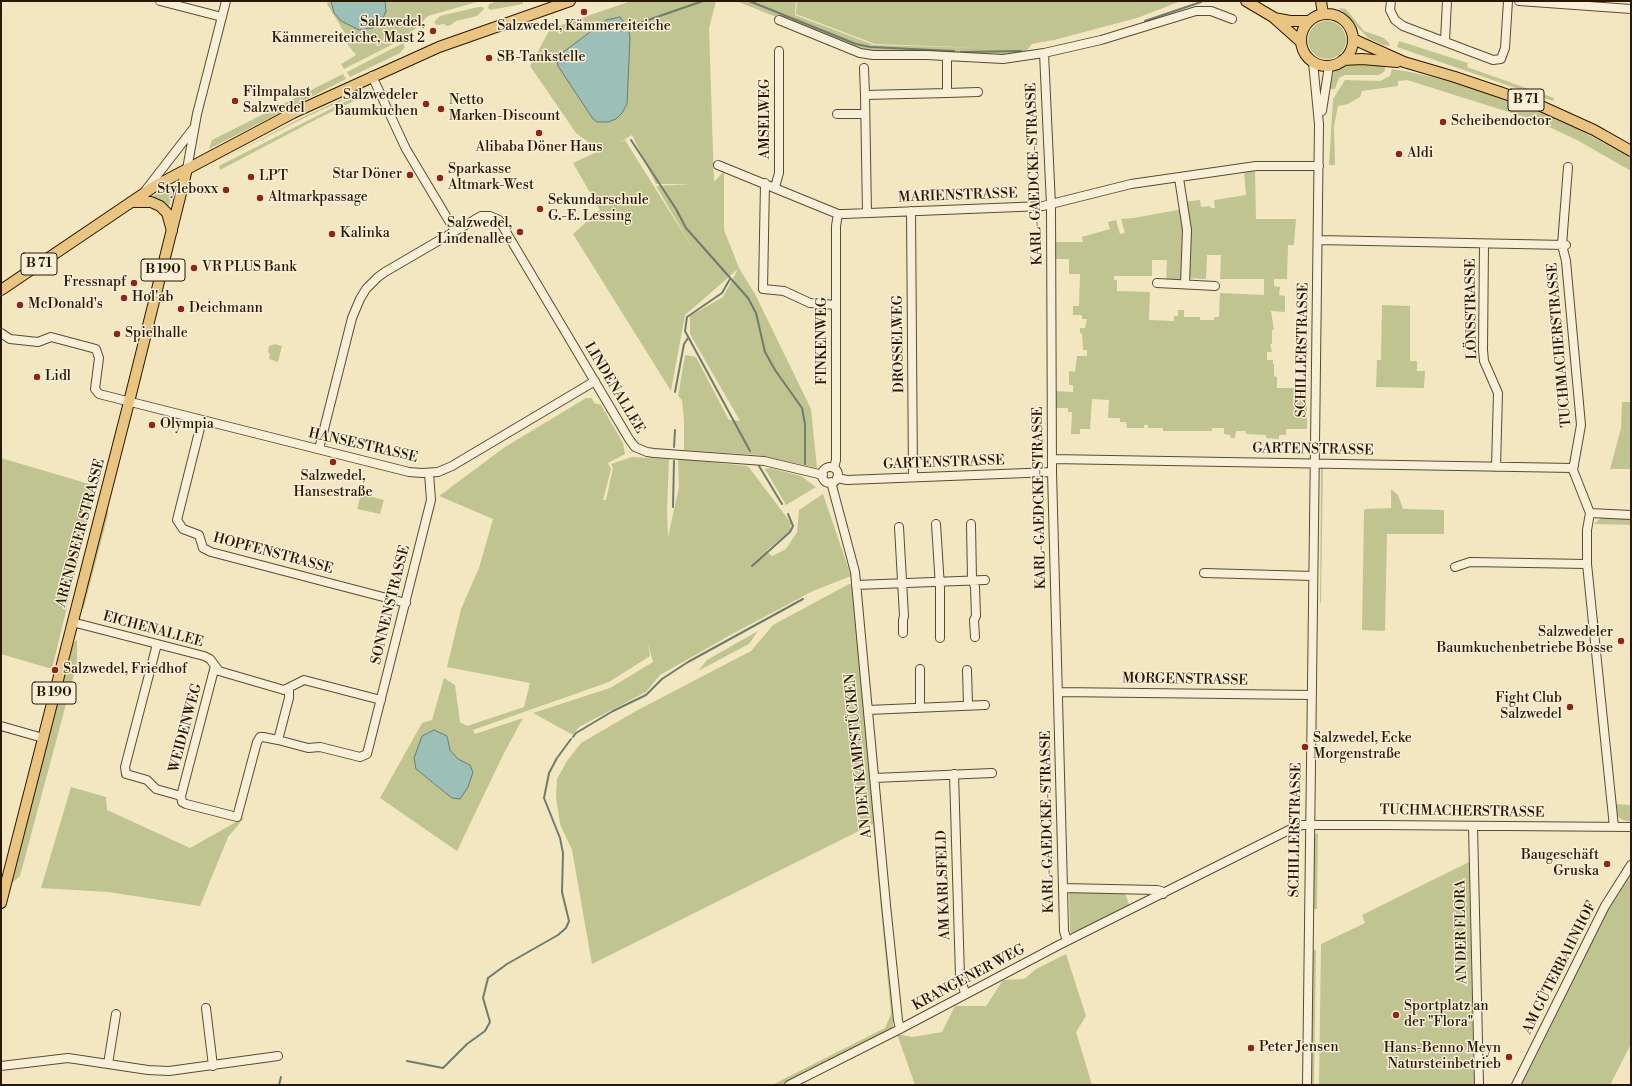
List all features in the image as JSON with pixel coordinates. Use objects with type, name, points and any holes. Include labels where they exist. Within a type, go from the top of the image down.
[{"type":"main road","name":"B 71","points":[[1,290],[142,195],[187,169],[293,113],[372,76],[458,39],[570,1]]},
{"type":"main road","points":[[1246,1],[1273,17],[1301,42]]},
{"type":"main road","points":[[1321,1],[1323,14]]},
{"type":"main road","points":[[1273,17],[1296,22],[1309,21],[1323,14],[1333,15],[1343,20],[1350,28],[1353,40],[1351,51],[1343,60]]},
{"type":"main road","points":[[1309,21],[1303,30],[1301,42],[1304,53],[1313,62],[1329,66]]},
{"type":"main road","name":"B 71","points":[[1353,40],[1404,62],[1455,76],[1541,106],[1594,130],[1631,152]]},
{"type":"main road","name":"B 71","points":[[1329,66],[1343,60],[1404,62]]},
{"type":"main road","name":"ARENDSEER STRASSE","points":[[1,903],[187,169]]},
{"type":"main road","points":[[132,202],[151,202],[160,206],[167,213],[172,233]]},
{"type":"street","points":[[160,1],[222,18]]},
{"type":"street","points":[[187,169],[194,129],[226,1]]},
{"type":"street","points":[[1391,1],[1390,10],[1395,20],[1403,26],[1493,60],[1501,59],[1505,48],[1508,1]]},
{"type":"street","points":[[1445,42],[1448,1]]},
{"type":"street","points":[[1519,1],[1631,9]]},
{"type":"street","points":[[779,20],[860,53],[873,55],[946,56],[1003,59],[1044,53],[1101,40],[1196,11],[1211,11],[1232,19]]},
{"type":"street","name":"AMSELWEG","points":[[775,187],[779,173],[779,51]]},
{"type":"street","name":"KARL-GAEDCKE-STRASSE","points":[[1044,53],[1051,205],[1052,472],[1064,930],[1067,941]]},
{"type":"street","points":[[946,56],[947,93]]},
{"type":"street","name":"SCHILLERSTRASSE","points":[[1307,1085],[1319,166],[1319,124],[1313,62]]},
{"type":"street","name":"SCHILLERSTRASSE","points":[[1319,124],[1329,66]]},
{"type":"street","points":[[864,68],[867,213]]},
{"type":"street","points":[[319,450],[352,318],[360,299],[378,277],[455,231],[406,149],[372,76]]},
{"type":"street","points":[[865,95],[978,92]]},
{"type":"street","points":[[837,114],[865,114]]},
{"type":"street","points":[[142,195],[194,129]]},
{"type":"street","name":"MARIENSTRASSE","points":[[718,165],[838,214],[1051,205],[1121,186],[1256,166],[1319,166]]},
{"type":"street","name":"TUCHMACHERSTRASSE","points":[[1568,167],[1564,245],[1580,425],[1580,440],[1573,468]]},
{"type":"street","points":[[1179,178],[1187,230],[1186,284]]},
{"type":"street","points":[[765,183],[763,289],[784,291],[810,303],[836,305]]},
{"type":"street","name":"DROSSELWEG","points":[[911,211],[913,477]]},
{"type":"street","name":"FINKENWEG","points":[[834,468],[836,460],[836,226],[838,214]]},
{"type":"street","name":"LINDENALLEE","points":[[455,231],[481,216],[490,216],[499,220],[629,439],[642,451],[764,461],[823,475]]},
{"type":"street","name":"LÖNSSTRASSE","points":[[1318,240],[1564,245]]},
{"type":"street","name":"LÖNSSTRASSE","points":[[1484,244],[1483,350],[1484,361],[1498,393],[1496,467]]},
{"type":"street","points":[[1157,283],[1215,286]]},
{"type":"street","name":"HANSESTRASSE","points":[[1,333],[10,339],[38,342],[51,337],[83,344],[96,349],[99,358],[95,389],[99,394],[409,472],[429,473],[442,471],[595,381]]},
{"type":"street","name":"HOPFENSTRASSE","points":[[202,420],[177,520],[183,529],[199,535],[203,548],[211,552],[406,603]]},
{"type":"street","name":"GARTENSTRASSE","points":[[1052,459],[1573,468]]},
{"type":"street","points":[[834,468],[827,468],[823,475],[826,481],[834,480]]},
{"type":"street","name":"AN DEN KAMPSTÜCKEN","points":[[834,468],[837,471],[834,480],[854,565],[894,982],[900,1030]]},
{"type":"street","points":[[1573,468],[1590,514],[1587,564],[1614,827]]},
{"type":"street","name":"GARTENSTRASSE","points":[[834,480],[1052,472]]},
{"type":"street","name":"SONNENSTRASSE","points":[[278,740],[308,748],[320,747],[360,757],[367,754],[431,500],[429,473]]},
{"type":"street","points":[[1590,514],[1631,515]]},
{"type":"street","points":[[936,524],[941,615],[939,620],[940,638]]},
{"type":"street","points":[[971,524],[972,579],[975,587],[975,637]]},
{"type":"street","points":[[899,527],[904,616],[903,633]]},
{"type":"street","points":[[1455,567],[1470,562],[1587,564]]},
{"type":"street","points":[[1204,573],[1313,576]]},
{"type":"street","points":[[856,585],[972,579],[985,580]]},
{"type":"street","name":"EICHENALLEE","points":[[72,622],[204,656],[210,659],[219,671],[284,690],[304,680],[381,700]]},
{"type":"street","name":"WEIDENWEG","points":[[157,644],[125,767],[126,774],[147,780],[156,789],[181,796]]},
{"type":"street","name":"WEIDENWEG","points":[[215,666],[181,796],[182,802],[237,817],[258,739],[260,737],[278,740]]},
{"type":"street","points":[[920,670],[920,707]]},
{"type":"street","points":[[967,670],[968,705]]},
{"type":"street","points":[[278,740],[290,698],[289,688]]},
{"type":"street","name":"MORGENSTRASSE","points":[[1058,692],[1312,695]]},
{"type":"street","points":[[868,710],[985,705]]},
{"type":"street","points":[[1,726],[43,738]]},
{"type":"street","points":[[874,778],[992,772]]},
{"type":"street","name":"AM KARLSFELD","points":[[954,774],[960,976],[965,993]]},
{"type":"street","name":"TUCHMACHERSTRASSE","points":[[1310,825],[1631,827]]},
{"type":"street","name":"KRANGENER WEG","points":[[789,1085],[900,1030],[965,993],[1297,826],[1310,825]]},
{"type":"street","name":"AN DER FLORA","points":[[1473,826],[1479,1085]]},
{"type":"street","name":"AM GÜTERBAHNHOF","points":[[1516,1085],[1605,906],[1631,865]]},
{"type":"street","points":[[1063,888],[1157,890],[1161,891],[1163,894]]},
{"type":"street","points":[[206,1008],[213,1066]]},
{"type":"street","points":[[108,1064],[116,1014]]},
{"type":"street","points":[[1,1066],[62,1058],[156,1071],[213,1066],[234,1061],[278,1056]]},
{"type":"green space","points":[[328,1],[480,1],[428,16],[407,37],[344,69],[341,64],[356,55],[348,45],[346,35],[327,4]]},
{"type":"green space","points":[[497,1],[523,1],[523,4],[490,10],[488,8],[489,4]]},
{"type":"green space","points":[[631,1],[716,1],[709,28],[714,182],[724,171],[724,230],[739,268],[756,296],[811,409],[817,468],[759,455],[684,450],[682,400],[678,396],[685,355],[696,357],[729,420],[740,421],[690,334],[690,316],[723,297],[738,269],[685,315],[671,391],[573,234],[600,210],[573,163],[597,152],[592,145],[576,133],[530,66],[550,29]],"holes":[[[632,135],[656,184],[692,184],[656,186],[695,252],[625,140],[619,143]]]},
{"type":"green space","points":[[736,1],[796,1],[795,15],[874,45],[982,48],[875,44],[796,14],[797,1],[1181,1],[1137,18],[1054,40],[1031,44],[1024,54],[987,56],[864,52]]},
{"type":"green space","points":[[483,7],[484,9],[477,16],[456,21],[451,25],[436,25],[434,22],[440,16]]},
{"type":"green space","points":[[1339,8],[1346,9],[1364,31],[1384,38],[1390,44],[1389,46],[1383,45],[1368,38]]},
{"type":"green space","points":[[1323,21],[1331,21],[1341,26],[1345,33],[1345,47],[1341,54],[1331,59],[1323,59],[1313,54],[1311,51],[1308,44],[1308,36],[1313,26],[1316,24]]},
{"type":"green space","points":[[1399,41],[1468,63],[1467,67],[1554,98],[1553,101],[1397,47]]},
{"type":"green space","points":[[403,43],[405,47],[400,53],[350,77],[347,72]]},
{"type":"green space","points":[[1349,64],[1368,64],[1385,67],[1385,71],[1379,75],[1345,75],[1339,78],[1335,89],[1329,89],[1334,71]]},
{"type":"green space","points":[[1392,69],[1461,84],[1517,102],[1565,122],[1631,158],[1631,171],[1577,140],[1534,120],[1407,80],[1398,81],[1398,86],[1362,91],[1360,97],[1348,104],[1338,106],[1334,126],[1335,165],[1329,165],[1333,99],[1345,80],[1380,81],[1390,76]]},
{"type":"green space","points":[[343,74],[346,79],[209,149],[212,140]]},
{"type":"green space","points":[[353,94],[353,96],[306,117],[215,163],[303,117]]},
{"type":"green space","points":[[356,96],[360,98],[220,170],[219,166]]},
{"type":"green space","points":[[1255,170],[1256,219],[1296,219],[1294,245],[1288,245],[1287,279],[1274,279],[1274,286],[1280,287],[1279,295],[1285,296],[1285,312],[1271,311],[1274,330],[1272,330],[1272,344],[1270,344],[1272,352],[1267,352],[1267,360],[1273,360],[1274,376],[1277,377],[1277,388],[1307,388],[1307,429],[1286,429],[1286,435],[1279,435],[1279,439],[1266,438],[1266,435],[1246,434],[1246,431],[1236,431],[1235,438],[1231,438],[1230,435],[1224,434],[1224,428],[1212,428],[1212,431],[1163,431],[1163,428],[1148,428],[1148,425],[1144,425],[1144,428],[1127,428],[1126,422],[1120,422],[1120,418],[1108,418],[1109,400],[1092,399],[1090,429],[1080,429],[1080,434],[1071,434],[1072,412],[1068,412],[1068,408],[1056,408],[1056,391],[1073,392],[1073,385],[1069,385],[1069,371],[1075,372],[1077,356],[1087,356],[1087,350],[1083,350],[1080,328],[1085,328],[1087,319],[1082,319],[1082,315],[1073,315],[1073,306],[1079,306],[1080,274],[1069,274],[1069,259],[1056,259],[1056,242],[1083,242],[1082,237],[1110,229],[1108,222],[1116,220],[1120,234],[1125,233],[1121,219],[1183,209],[1185,281],[1166,282],[1167,260],[1152,260],[1152,276],[1114,276],[1114,280],[1117,280],[1117,291],[1150,292],[1149,320],[1174,321],[1174,316],[1178,316],[1178,310],[1184,310],[1184,317],[1200,317],[1200,320],[1214,320],[1214,317],[1219,317],[1220,293],[1264,295],[1264,279],[1220,279],[1221,255],[1207,255],[1206,279],[1186,278],[1183,202],[1200,200],[1201,207],[1210,206],[1211,208],[1215,208],[1214,200],[1246,195],[1244,172]]},
{"type":"green space","points":[[172,184],[174,187],[168,210],[150,198]]},
{"type":"green space","points":[[1382,305],[1410,306],[1410,361],[1417,361],[1417,371],[1425,371],[1424,388],[1376,387],[1377,360],[1381,360]]},
{"type":"green space","points":[[275,344],[282,346],[278,362],[269,359],[269,346]]},
{"type":"green space","points":[[586,398],[592,398],[594,403],[601,405],[623,443],[625,454],[608,463],[611,469],[603,500],[606,500],[613,468],[611,464],[632,457],[669,459],[667,510],[668,537],[679,487],[678,459],[748,466],[791,523],[790,531],[766,551],[772,556],[786,549],[797,532],[799,510],[823,494],[851,576],[813,591],[734,633],[660,675],[646,692],[579,727],[573,735],[533,713],[610,688],[653,662],[648,644],[650,656],[609,682],[473,730],[475,734],[523,718],[503,755],[457,851],[380,798],[422,723],[432,720],[444,678],[455,685],[460,722],[467,726],[524,707],[530,683],[447,667],[461,609],[479,568],[493,519],[439,496],[505,447]],"holes":[[[447,736],[450,750],[458,759],[470,766],[452,798],[416,769]]]},
{"type":"green space","points":[[1622,402],[1631,402],[1631,469],[1610,469],[1621,428]]},
{"type":"green space","points":[[1,458],[96,486],[52,669],[1,654]]},
{"type":"green space","points":[[1321,466],[1323,466],[1320,603]]},
{"type":"green space","points":[[770,468],[801,476],[816,487],[786,505],[765,469]]},
{"type":"green space","points":[[1391,489],[1398,495],[1403,509],[1444,510],[1444,534],[1387,534],[1385,631],[1362,630],[1364,510],[1391,508]]},
{"type":"green space","points":[[361,494],[384,500],[380,514],[357,509]]},
{"type":"green space","points":[[108,502],[108,515],[83,611],[83,600]]},
{"type":"green space","points":[[1602,517],[1631,518],[1631,525],[1594,524]]},
{"type":"green space","points":[[849,584],[853,585],[893,1012],[893,1026],[890,1032],[782,1085],[772,1085],[885,1028],[891,1014],[873,824],[592,964],[572,850],[560,824],[556,797],[557,779],[567,761],[581,743],[636,711],[751,651],[773,625]]},
{"type":"green space","points":[[758,631],[749,644],[698,671],[707,660]]},
{"type":"green space","points":[[77,639],[77,663],[20,876],[10,885],[69,648]]},
{"type":"green space","points":[[71,787],[106,797],[107,810],[190,848],[245,817],[228,837],[200,906],[108,892],[41,888]]},
{"type":"green space","points":[[1616,804],[1631,805],[1631,822],[1618,817]]},
{"type":"green space","points":[[1318,833],[1317,909],[1314,909],[1312,907],[1314,835]]},
{"type":"green space","name":"Sportplatz an der \"Flora\"","points":[[1469,862],[1474,1085],[1319,1085],[1321,944],[1365,923],[1362,915]]},
{"type":"green space","points":[[1631,871],[1631,1044],[1610,1085],[1519,1085],[1614,896]]},
{"type":"green space","points":[[1069,891],[1125,893],[1130,907],[1075,934],[1070,932]]},
{"type":"green space","points":[[1312,950],[1316,950],[1314,1085],[1310,1085]]},
{"type":"green space","points":[[1066,954],[1086,1016],[1076,1032],[1092,1085],[915,1085],[897,1034],[912,1037],[942,1032],[955,1006],[986,1006],[1003,980],[1024,979],[1036,969]]},
{"type":"water","points":[[331,1],[385,1],[386,11],[383,18],[373,28],[359,30],[341,21],[334,13]]},
{"type":"water","points":[[620,17],[628,27],[630,37],[627,104],[622,113],[616,119],[608,122],[597,122],[593,119],[558,66],[557,60],[562,53],[606,20]]},
{"type":"water","points":[[434,730],[447,736],[450,750],[458,759],[470,765],[473,772],[468,787],[460,799],[452,798],[416,769],[414,758],[422,736]]},
{"type":"waterway","points":[[628,27],[703,1]]},
{"type":"waterway","points":[[749,1],[856,44],[870,47],[954,51]]},
{"type":"waterway","points":[[1145,21],[1201,2]]},
{"type":"waterway","points":[[961,52],[1021,51]]},
{"type":"waterway","points":[[631,140],[676,209],[686,228],[748,298],[756,313],[765,352],[775,370],[802,408],[805,424],[805,464]]},
{"type":"waterway","points":[[730,279],[722,293],[687,317],[685,331],[750,451]]},
{"type":"waterway","points":[[675,392],[684,344],[688,338]]},
{"type":"waterway","points":[[674,447],[675,430]]},
{"type":"waterway","points":[[673,507],[674,461]]},
{"type":"waterway","points":[[759,466],[782,504]]},
{"type":"waterway","points":[[752,566],[790,532],[793,526],[788,514]]},
{"type":"waterway","points":[[573,737],[576,733],[613,711],[646,695],[662,679],[688,662],[803,599]]},
{"type":"waterway","points":[[407,1061],[443,1068],[467,1044],[485,1031],[490,1022],[483,998],[488,978],[507,964],[558,935],[566,928],[569,921],[562,892],[563,853],[560,838],[544,798],[549,773],[557,758],[571,739]]},
{"type":"waterway","points":[[279,1085],[281,1077]]},
{"type":"place","name":"Salzwedel, Kämmereiteiche","points":[[584,12]]},
{"type":"place","name":"Salzwedel, Kämmereiteiche, Mast 2","points":[[433,31]]},
{"type":"place","name":"SB-Tankstelle","points":[[489,58]]},
{"type":"place","name":"Filmpalast Salzwedel","points":[[235,101]]},
{"type":"place","name":"Salzwedeler Baumkuchen","points":[[426,104]]},
{"type":"place","name":"Netto Marken-Discount","points":[[441,109]]},
{"type":"place","name":"Scheibendoctor","points":[[1443,122]]},
{"type":"place","name":"Alibaba Döner Haus","points":[[539,133]]},
{"type":"place","name":"Aldi","points":[[1399,154]]},
{"type":"place","name":"Star Döner","points":[[410,175]]},
{"type":"place","name":"LPT","points":[[251,177]]},
{"type":"place","name":"Sparkasse Altmark-West","points":[[440,178]]},
{"type":"place","name":"Styleboxx","points":[[226,190]]},
{"type":"place","name":"Altmarkpassage","points":[[260,198]]},
{"type":"place","name":"Sekundarschule G.-E. Lessing","points":[[540,209]]},
{"type":"place","name":"Salzwedel, Lindenallee","points":[[520,232]]},
{"type":"place","name":"Kalinka","points":[[332,234]]},
{"type":"place","name":"VR PLUS Bank","points":[[194,268]]},
{"type":"place","name":"Fressnapf","points":[[134,283]]},
{"type":"place","name":"Hol'ab","points":[[124,298]]},
{"type":"place","name":"McDonald's","points":[[20,305]]},
{"type":"place","name":"Deichmann","points":[[181,309]]},
{"type":"place","name":"Spielhalle","points":[[117,334]]},
{"type":"place","name":"Lidl","points":[[37,377]]},
{"type":"place","name":"Olympia","points":[[152,425]]},
{"type":"place","name":"Salzwedel, Hansestraße","points":[[333,462]]},
{"type":"place","name":"Salzwedeler Baumkuchenbetriebe Bosse","points":[[1621,641]]},
{"type":"place","name":"Salzwedel, Friedhof","points":[[55,670]]},
{"type":"place","name":"Fight Club Salzwedel","points":[[1570,707]]},
{"type":"place","name":"Salzwedel, Ecke Morgenstraße","points":[[1305,747]]},
{"type":"place","name":"Baugeschäft Gruska","points":[[1607,864]]},
{"type":"place","name":"Sportplatz an der \"Flora\"","points":[[1396,1015]]},
{"type":"place","name":"Peter Jensen","points":[[1251,1048]]},
{"type":"place","name":"Hans-Benno Meyn Natursteinbetrieb","points":[[1509,1057]]}]
